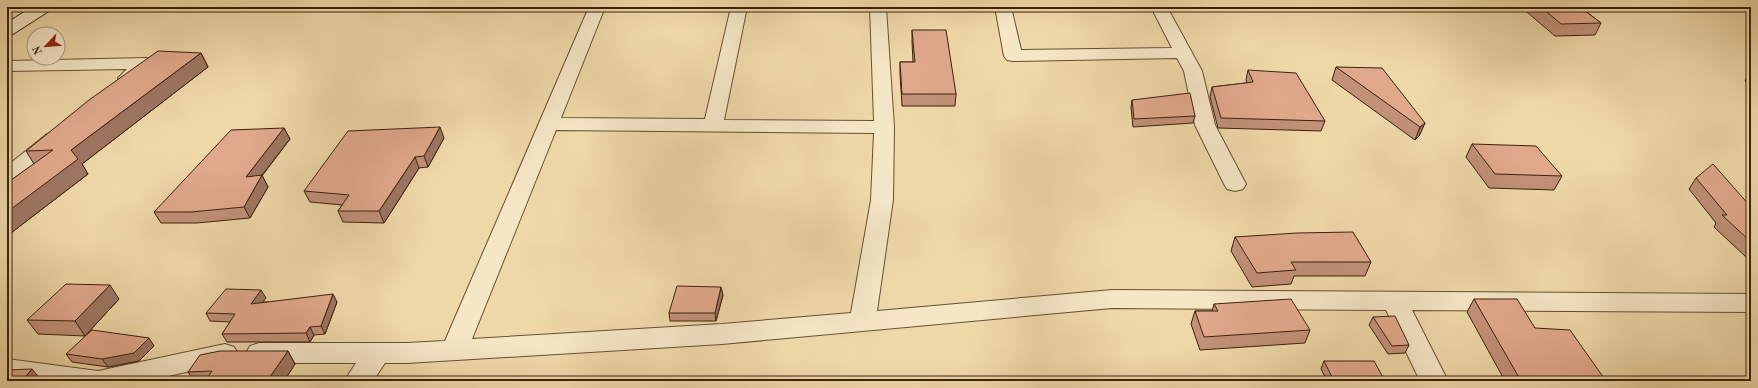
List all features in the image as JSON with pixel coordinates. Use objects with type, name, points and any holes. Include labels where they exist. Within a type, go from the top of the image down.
[{"type":"street","points":[[7,30],[43,7]]},
{"type":"street","points":[[454,350],[597,7]]},
{"type":"street","points":[[713,126],[739,7]]},
{"type":"street","points":[[863,322],[882,200],[884,127],[878,7]]},
{"type":"street","points":[[1003,7],[1013,56],[1183,53]]},
{"type":"street","points":[[1159,7],[1193,72],[1205,126],[1235,184]]},
{"type":"street","points":[[7,66],[146,63],[116,88]]},
{"type":"street","points":[[548,124],[884,127]]},
{"type":"street","points":[[7,177],[67,127]]},
{"type":"street","points":[[7,369],[98,381],[228,353],[377,353],[454,350],[722,334],[1112,300],[1751,303]]},
{"type":"street","points":[[1395,301],[1434,381]]},
{"type":"street","points":[[358,381],[377,353]]},
{"type":"building","points":[[1541,7],[1580,7],[1601,23],[1561,24]]},
{"type":"building","points":[[912,30],[946,30],[956,94],[902,94],[900,62],[915,62]]},
{"type":"building","points":[[158,51],[201,53],[71,150],[78,159],[7,212],[7,183],[53,150],[26,151],[89,100]]},
{"type":"building","points":[[1336,67],[1382,68],[1425,123],[1420,127]]},
{"type":"building","points":[[1248,70],[1296,73],[1325,121],[1221,118],[1212,87],[1253,82]]},
{"type":"building","points":[[1190,93],[1195,116],[1134,119],[1132,100]]},
{"type":"building","points":[[440,127],[424,156],[415,157],[379,211],[338,211],[349,195],[304,191],[348,131]]},
{"type":"building","points":[[284,128],[246,177],[262,175],[244,207],[191,212],[154,212],[231,130]]},
{"type":"building","points":[[1472,144],[1536,146],[1562,176],[1495,174]]},
{"type":"building","points":[[1713,164],[1751,207],[1751,242],[1722,215],[1727,215],[1696,178]]},
{"type":"building","points":[[1353,232],[1371,262],[1291,262],[1296,270],[1257,273],[1235,237],[1297,233]]},
{"type":"building","points":[[66,284],[110,285],[75,321],[27,320]]},
{"type":"building","points":[[677,286],[721,287],[715,313],[669,313]]},
{"type":"building","points":[[226,289],[261,290],[251,304],[333,294],[321,326],[310,327],[306,333],[222,334],[235,314],[206,313]]},
{"type":"building","points":[[1291,299],[1310,330],[1204,337],[1195,311],[1218,311],[1214,304]]},
{"type":"building","points":[[1474,299],[1517,299],[1535,328],[1570,330],[1606,381],[1521,381]]},
{"type":"building","points":[[1395,316],[1409,345],[1392,346],[1373,317]]},
{"type":"building","points":[[92,330],[149,338],[134,353],[102,359],[66,354]]},
{"type":"building","points":[[220,351],[288,351],[267,381],[205,381],[212,371],[188,372],[200,355]]},
{"type":"building","points":[[1324,361],[1374,361],[1385,381],[1334,381]]},
{"type":"building","points":[[32,369],[22,381],[7,381],[7,370]]}]
